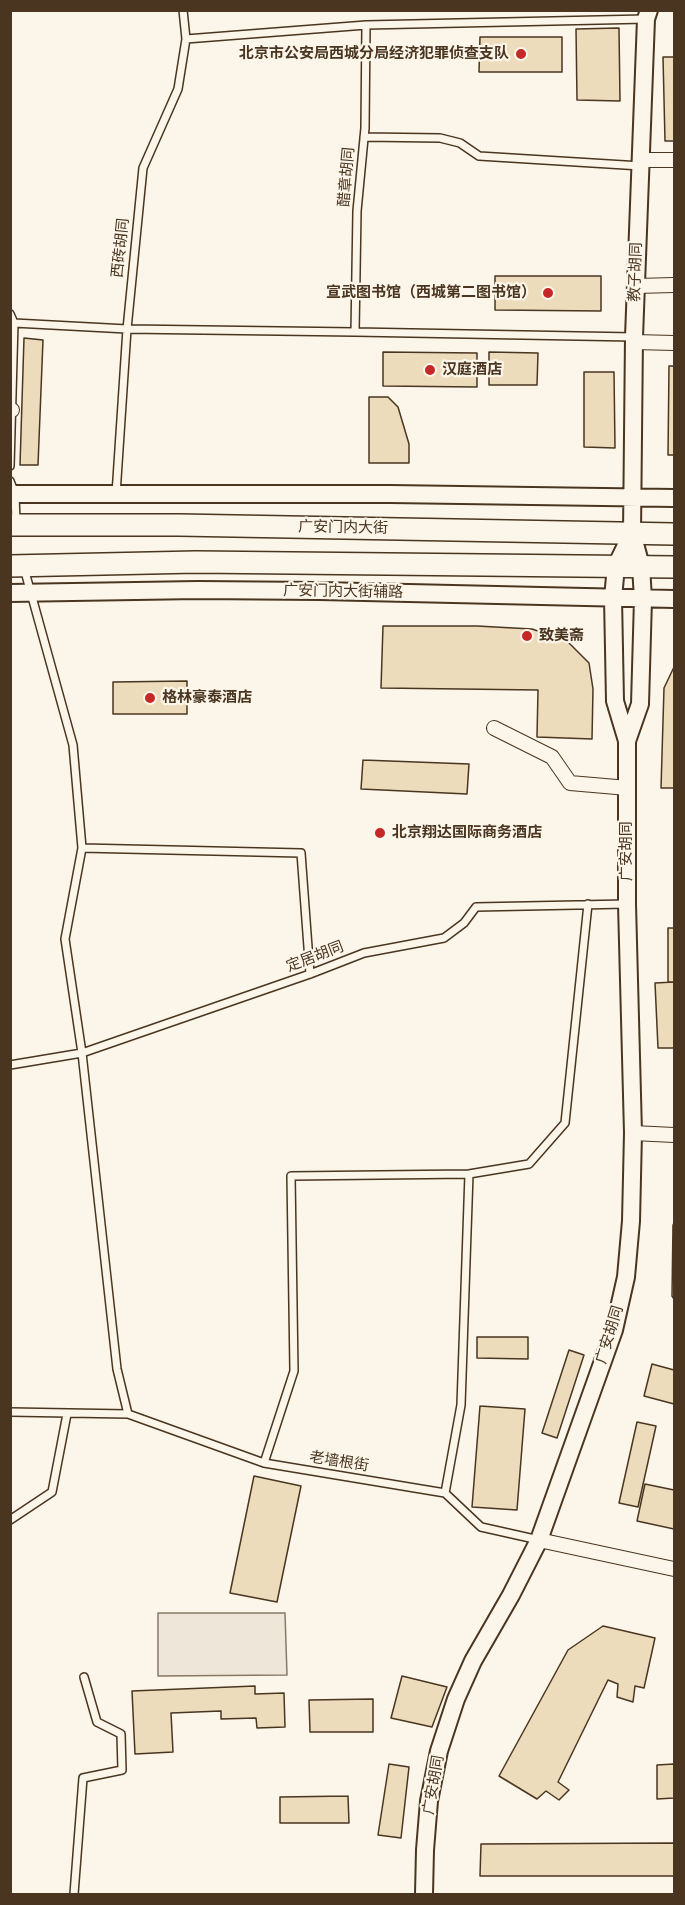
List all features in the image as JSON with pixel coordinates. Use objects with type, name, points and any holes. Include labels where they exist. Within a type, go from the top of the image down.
[{"type":"main road","name":"广安门内大街","points":[[14,525],[260,526],[675,534]]},
{"type":"main road","points":[[17,566],[195,562],[675,567]]},
{"type":"street","name":"教子胡同","points":[[632,533],[634,340],[648,15]]},
{"type":"street","points":[[641,163],[675,160]]},
{"type":"street","points":[[636,286],[675,285]]},
{"type":"street","points":[[634,340],[675,342]]},
{"type":"street","points":[[12,489],[116,495],[390,494],[675,498]]},
{"type":"street","points":[[616,566],[632,533]]},
{"type":"street","name":"广安胡同","points":[[627,741],[640,704],[643,599],[641,566],[632,533]]},
{"type":"street","name":"广安胡同","points":[[424,1894],[429,1802],[439,1751],[456,1699],[473,1661],[539,1540],[614,1330],[626,1277],[631,1221],[633,1133],[627,904],[627,741],[615,701],[616,566]]},
{"type":"street","name":"广安门内大街辅路","points":[[10,593],[320,591],[675,599]]},
{"type":"street","points":[[494,728],[552,757],[570,783],[628,788]]},
{"type":"street","points":[[633,1133],[675,1135]]},
{"type":"street","points":[[539,1540],[675,1569]]},
{"type":"lane","name":"西砖胡同","points":[[116,495],[127,329],[143,168],[178,88],[186,39],[183,10]]},
{"type":"lane","points":[[186,39],[366,26],[648,15]]},
{"type":"lane","name":"醋章胡同","points":[[355,332],[357,211],[364,137],[366,26]]},
{"type":"lane","points":[[364,137],[440,138],[460,143],[479,156],[641,163]]},
{"type":"lane","points":[[10,314],[14,323],[10,466]]},
{"type":"lane","points":[[14,323],[127,329],[355,332],[634,340]]},
{"type":"lane","points":[[12,489],[14,525]]},
{"type":"lane","points":[[17,566],[30,592],[73,745],[82,848],[65,939],[82,1053],[117,1369],[128,1414]]},
{"type":"lane","points":[[82,848],[301,853],[310,974]]},
{"type":"lane","points":[[264,1463],[294,1371],[291,1176],[469,1174],[530,1164],[565,1123],[588,904]]},
{"type":"lane","name":"定居胡同","points":[[10,1065],[82,1053],[364,953],[444,938],[464,923],[476,907],[627,904]]},
{"type":"lane","points":[[469,1174],[461,1405],[445,1493],[481,1527],[539,1540]]},
{"type":"lane","name":"老墙根街","points":[[10,1412],[128,1414],[264,1463],[445,1493]]},
{"type":"lane","points":[[10,1520],[52,1492],[67,1414]]},
{"type":"lane","points":[[74,1894],[83,1778],[122,1770],[121,1734],[97,1722],[84,1677]]},
{"type":"shaded area","points":[[158,1613],[285,1613],[287,1675],[158,1676]]},
{"type":"building","points":[[619,28],[620,101],[577,100],[576,29]]},
{"type":"building","name":"北京市公安局西城分局经济犯罪侦查支队","points":[[480,37],[562,37],[562,72],[479,72]]},
{"type":"building","points":[[663,57],[674,57],[674,141],[665,141]]},
{"type":"building","name":"宣武图书馆（西城第二图书馆）","points":[[495,276],[601,276],[601,311],[495,310]]},
{"type":"building","points":[[24,338],[43,340],[38,465],[20,465]]},
{"type":"building","name":"汉庭酒店","points":[[383,352],[477,353],[477,387],[383,386]]},
{"type":"building","points":[[489,352],[538,353],[537,385],[489,385]]},
{"type":"building","points":[[669,366],[674,366],[674,455],[668,455]]},
{"type":"building","points":[[584,372],[614,372],[615,448],[584,447]]},
{"type":"building","points":[[369,397],[388,397],[398,407],[409,444],[409,463],[369,463]]},
{"type":"building","points":[[383,626],[477,626],[532,629],[567,641],[589,663],[593,689],[592,739],[537,737],[538,690],[381,688]]},
{"type":"building","points":[[674,667],[674,788],[661,788],[664,688]]},
{"type":"building","name":"格林豪泰酒店","points":[[187,681],[187,714],[113,714],[113,682]]},
{"type":"building","points":[[363,760],[469,764],[467,794],[361,789]]},
{"type":"building","points":[[668,928],[674,928],[674,982],[668,982]]},
{"type":"building","points":[[674,982],[674,1048],[658,1048],[655,983]]},
{"type":"building","points":[[674,1223],[674,1299],[672,1296]]},
{"type":"building","points":[[477,1337],[528,1337],[528,1359],[477,1358]]},
{"type":"building","points":[[569,1350],[584,1355],[557,1438],[542,1433]]},
{"type":"building","points":[[652,1364],[674,1370],[674,1404],[644,1396]]},
{"type":"building","points":[[480,1406],[525,1409],[517,1510],[472,1507]]},
{"type":"building","points":[[637,1422],[656,1426],[638,1507],[619,1503]]},
{"type":"building","points":[[254,1476],[301,1486],[277,1602],[230,1593]]},
{"type":"building","points":[[645,1484],[674,1490],[674,1529],[637,1521]]},
{"type":"building","points":[[603,1626],[655,1638],[644,1688],[635,1686],[633,1702],[617,1697],[618,1684],[608,1680],[558,1782],[569,1790],[559,1800],[546,1791],[537,1799],[499,1776],[568,1650]]},
{"type":"building","points":[[402,1676],[447,1687],[432,1727],[391,1718]]},
{"type":"building","points":[[255,1686],[255,1694],[284,1693],[285,1727],[257,1728],[256,1718],[221,1719],[221,1711],[171,1713],[173,1752],[135,1754],[132,1691]]},
{"type":"building","points":[[373,1699],[373,1732],[310,1732],[309,1700]]},
{"type":"building","points":[[389,1764],[409,1767],[401,1838],[378,1835]]},
{"type":"building","points":[[674,1764],[674,1798],[657,1799],[657,1765]]},
{"type":"building","points":[[348,1796],[349,1823],[280,1823],[280,1797]]},
{"type":"building","points":[[674,1843],[674,1876],[480,1876],[481,1844]]},
{"type":"place","name":"北京市公安局西城分局经济犯罪侦查支队","points":[[521,54]]},
{"type":"place","name":"宣武图书馆（西城第二图书馆）","points":[[548,293]]},
{"type":"place","name":"汉庭酒店","points":[[430,370]]},
{"type":"place","name":"致美斋","points":[[527,636]]},
{"type":"place","name":"格林豪泰酒店","points":[[150,698]]},
{"type":"place","name":"北京翔达国际商务酒店","points":[[380,833]]}]
